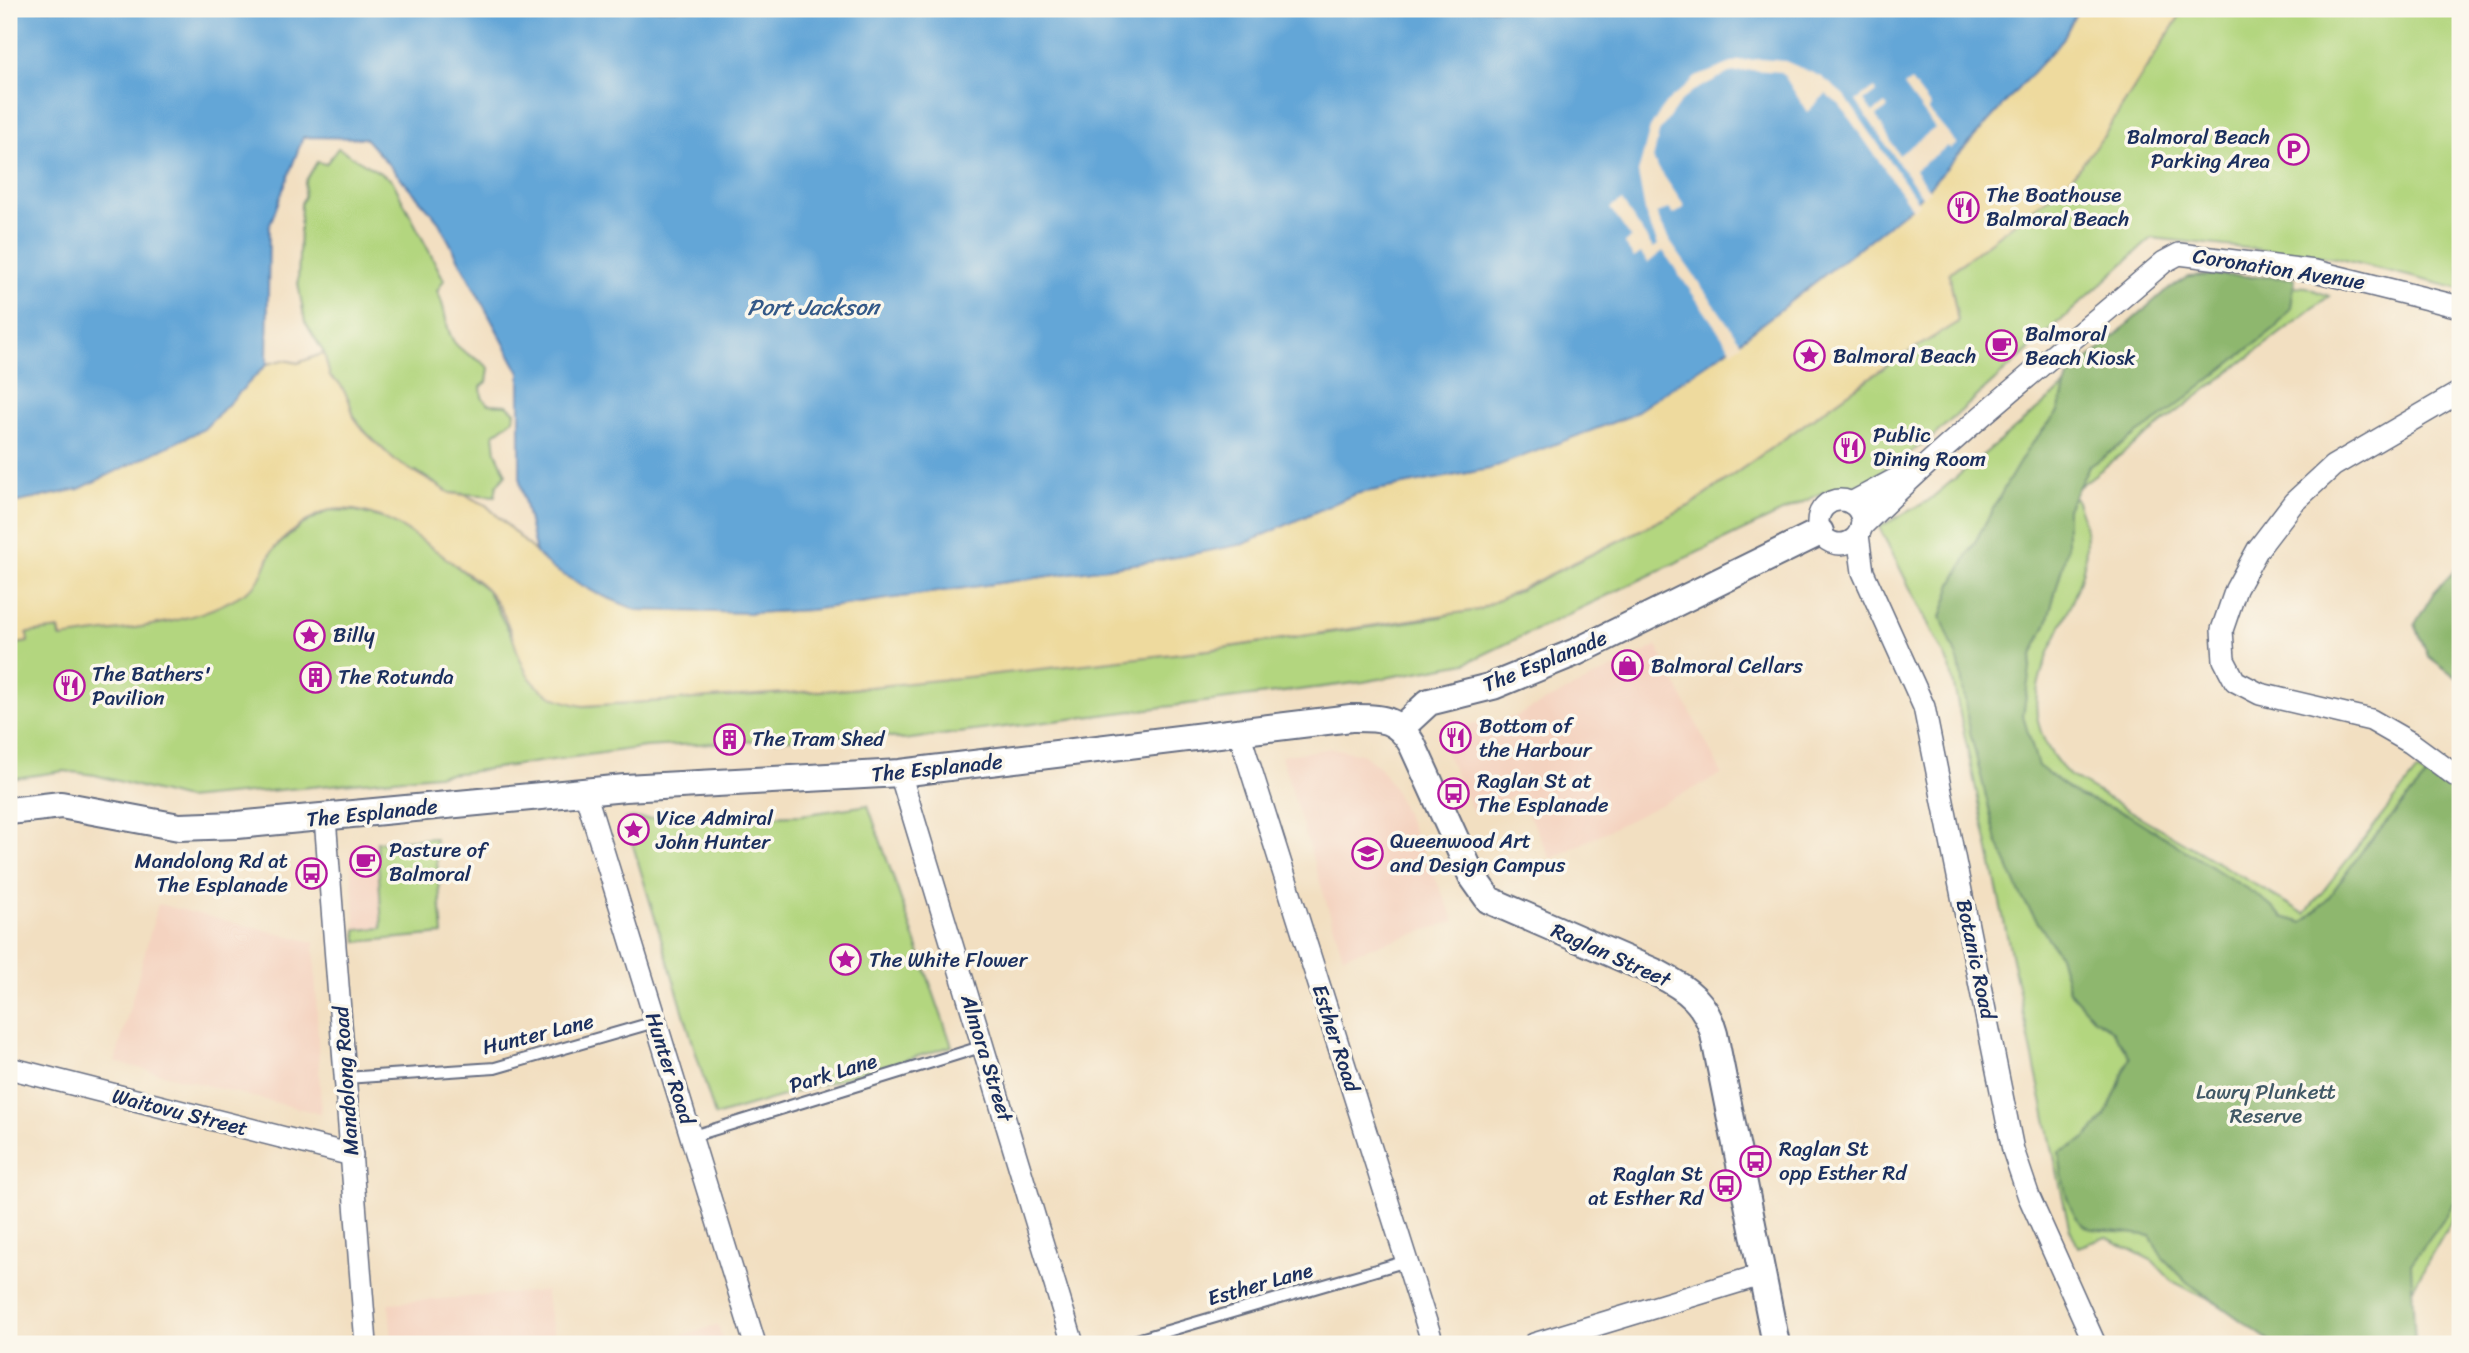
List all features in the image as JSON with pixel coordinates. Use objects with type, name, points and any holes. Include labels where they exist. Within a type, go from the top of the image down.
[{"type":"street","name":"Coronation Avenue","points":[[1934,459],[2164,262],[2179,254],[2315,271],[2460,307]]},
{"type":"street","points":[[2460,392],[2333,466],[2294,502],[2258,549],[2236,589],[2222,630],[2224,660],[2235,681],[2260,694],[2371,720],[2411,743],[2460,779]]},
{"type":"street","points":[[1851,503],[1934,459]]},
{"type":"street","points":[[1859,531],[1860,514],[1851,503],[1838,500],[1825,506],[1818,518],[1829,538],[1859,531],[1934,459]]},
{"type":"street","name":"Botanic Road","points":[[1859,531],[1863,572],[1924,707],[2013,1150],[2029,1197],[2095,1344]]},
{"type":"street","name":"Botanic Road","points":[[1829,538],[1863,572]]},
{"type":"street","name":"The Esplanade","points":[[9,811],[61,805],[179,827],[325,818],[584,792],[900,773],[1351,718],[1382,720],[1402,727],[1429,702],[1493,686],[1576,652],[1829,538]]},
{"type":"street","name":"Raglan Street","points":[[1402,727],[1472,876],[1489,900],[1673,981],[1697,998],[1704,1007],[1714,1034],[1776,1344]]},
{"type":"street","name":"Esther Road","points":[[1239,732],[1433,1344]]},
{"type":"street","name":"Almora Street","points":[[900,773],[1073,1344]]},
{"type":"street","name":"Hunter Road","points":[[584,792],[654,1022],[693,1136],[755,1344]]},
{"type":"street","name":"Mandolong Road","points":[[325,818],[366,1344]]},
{"type":"street","name":"Waitovu Street","points":[[9,1068],[352,1155]]},
{"type":"street","points":[[1534,1344],[1761,1275]]},
{"type":"lane","name":"Hunter Lane","points":[[345,1078],[495,1068],[654,1022]]},
{"type":"lane","name":"Park Lane","points":[[693,1136],[984,1046]]},
{"type":"lane","name":"Esther Lane","points":[[1123,1344],[1407,1261]]},
{"type":"shaded area","points":[[1657,646],[1722,774],[1551,859],[1518,794],[1474,814],[1439,738],[1442,730],[1514,717]]},
{"type":"shaded area","name":"Queenwood Art and Design Campus","points":[[1332,748],[1363,754],[1380,768],[1392,785],[1455,921],[1343,956],[1281,756]]},
{"type":"shaded area","points":[[377,842],[383,928],[356,930],[350,852],[358,843]]},
{"type":"shaded area","points":[[158,904],[314,942],[321,1114],[115,1062]]},
{"type":"shaded area","points":[[545,1291],[556,1344],[392,1344],[389,1303]]},
{"type":"shaded area","points":[[718,1325],[724,1344],[652,1344]]},
{"type":"green space","points":[[2184,9],[2460,9],[2460,289],[2336,258],[2152,238],[1929,440],[1864,483],[1826,491],[1466,663],[1363,682],[903,740],[878,734],[645,747],[468,772],[186,799],[95,775],[64,771],[9,779],[9,645],[27,642],[26,633],[59,629],[60,637],[256,584],[273,550],[300,526],[329,510],[356,511],[382,518],[394,460],[360,425],[343,391],[330,377],[324,353],[305,322],[298,283],[301,203],[305,182],[317,162],[326,164],[338,148],[392,180],[444,280],[437,291],[454,342],[489,368],[487,382],[481,387],[482,397],[488,404],[507,405],[515,412],[514,419],[494,434],[496,452],[506,474],[497,485],[495,496],[450,493],[416,471],[394,523],[414,533],[487,590],[512,637],[583,706],[850,689],[1208,650],[1441,617],[1514,593],[1691,505],[1889,364],[1958,322],[1949,273],[2000,233],[2103,137]]},
{"type":"green space","name":"Lawry Plunkett Reserve","points":[[2214,275],[2295,278],[2291,308],[2275,328],[2161,418],[2089,467],[2067,509],[2067,549],[2047,623],[2032,655],[2023,716],[2038,766],[2079,796],[2127,814],[2260,897],[2283,917],[2303,923],[2325,902],[2365,847],[2430,773],[2460,766],[2460,1089],[2450,1097],[2460,1196],[2411,1264],[2415,1344],[2274,1344],[2187,1282],[2163,1258],[2150,1236],[2089,1228],[2075,1215],[2066,1194],[2059,1152],[2075,1145],[2098,1126],[2112,1101],[2130,1057],[2112,1030],[2093,1018],[2069,991],[2059,955],[2021,896],[1997,841],[1970,732],[1959,663],[1941,617],[1952,584],[2006,485],[2028,448],[2058,412],[2068,377],[2165,291],[2189,277]]},
{"type":"green space","name":"Lawry Plunkett Reserve","points":[[2219,281],[2306,287],[2329,296],[2072,492],[2085,531],[2083,568],[2072,602],[2043,670],[2036,703],[2043,738],[2069,775],[2305,914],[2417,771],[2460,799],[2460,1206],[2407,1298],[2247,1319],[2172,1281],[2153,1261],[2106,1237],[2078,1247],[2069,1227],[1950,667],[1879,527],[1928,501],[2169,299]]},
{"type":"green space","points":[[2460,565],[2460,680],[2428,656],[2415,624],[2434,592]]},
{"type":"green space","points":[[868,805],[952,1046],[715,1116],[625,819],[801,815]]},
{"type":"green space","points":[[435,838],[443,934],[357,942],[356,930],[382,928],[377,842]]},
{"type":"sand","name":"Balmoral Beach","points":[[2078,9],[2184,9],[2103,137],[2067,183],[1949,273],[1958,322],[1889,364],[1691,505],[1478,610],[1208,650],[997,674],[850,689],[583,706],[558,699],[540,688],[529,676],[501,609],[480,583],[397,525],[365,512],[331,510],[298,527],[281,541],[271,553],[254,586],[233,600],[210,610],[161,624],[61,638],[59,629],[27,633],[28,642],[9,645],[9,504],[79,489],[204,429],[267,364],[284,360],[298,363],[324,353],[330,377],[340,384],[354,417],[364,431],[394,460],[450,493],[465,495],[486,505],[553,569],[596,593],[637,610],[752,613],[810,610],[1155,561],[1244,544],[1355,494],[1489,469],[2063,39]]},
{"type":"water","name":"Port Jackson","points":[[9,9],[2078,9],[2063,39],[1911,207],[1740,341],[1630,416],[1489,469],[1355,494],[1244,544],[1155,561],[810,610],[752,613],[637,610],[596,593],[553,569],[536,553],[520,482],[520,373],[437,219],[365,138],[303,137],[269,227],[267,364],[204,429],[79,489],[9,504]]},
{"type":"pier","points":[[1737,61],[1785,61],[1822,77],[1844,95],[1919,203],[1913,210],[1840,105],[1826,94],[1807,112],[1782,72],[1752,70],[1729,73],[1693,91],[1681,101],[1659,132],[1653,160],[1685,207],[1674,215],[1669,209],[1656,213],[1669,240],[1742,344],[1732,351],[1663,251],[1648,263],[1641,253],[1634,258],[1624,243],[1631,238],[1610,208],[1622,201],[1653,248],[1658,245],[1646,216],[1638,173],[1650,128],[1665,104],[1696,77]]},
{"type":"pier","points":[[1911,81],[1931,107],[1928,110],[1957,144],[1950,149],[1948,146],[1915,170],[1930,191],[1923,198],[1856,101],[1874,88],[1876,92],[1864,101],[1873,113],[1885,104],[1888,108],[1876,116],[1899,155],[1935,128],[1904,86]]},
{"type":"place","name":"Balmoral Beach Parking Area","points":[[2293,149]]},
{"type":"place","name":"The Boathouse Balmoral Beach","points":[[1963,207]]},
{"type":"place","name":"Balmoral Beach Kiosk","points":[[2002,346]]},
{"type":"place","name":"Balmoral Beach","points":[[1810,356]]},
{"type":"place","name":"Public Dining Room","points":[[1850,447]]},
{"type":"place","name":"Billy","points":[[310,635]]},
{"type":"place","name":"Balmoral Cellars","points":[[1628,666]]},
{"type":"place","name":"The Rotunda","points":[[315,677]]},
{"type":"place","name":"The Bathers' Pavilion","points":[[69,686]]},
{"type":"place","name":"Bottom of the Harbour","points":[[1456,738]]},
{"type":"place","name":"The Tram Shed","points":[[729,739]]},
{"type":"place","name":"Raglan St at The Esplanade","points":[[1454,793]]},
{"type":"place","name":"Vice Admiral John Hunter","points":[[633,830]]},
{"type":"place","name":"Queenwood Art and Design Campus","points":[[1367,853]]},
{"type":"place","name":"Pasture of Balmoral","points":[[366,862]]},
{"type":"place","name":"Mandolong Rd at The Esplanade","points":[[311,873]]},
{"type":"place","name":"The White Flower","points":[[846,960]]},
{"type":"place","name":"Raglan St opp Esther Rd","points":[[1756,1161]]},
{"type":"place","name":"Raglan St at Esther Rd","points":[[1726,1186]]}]
